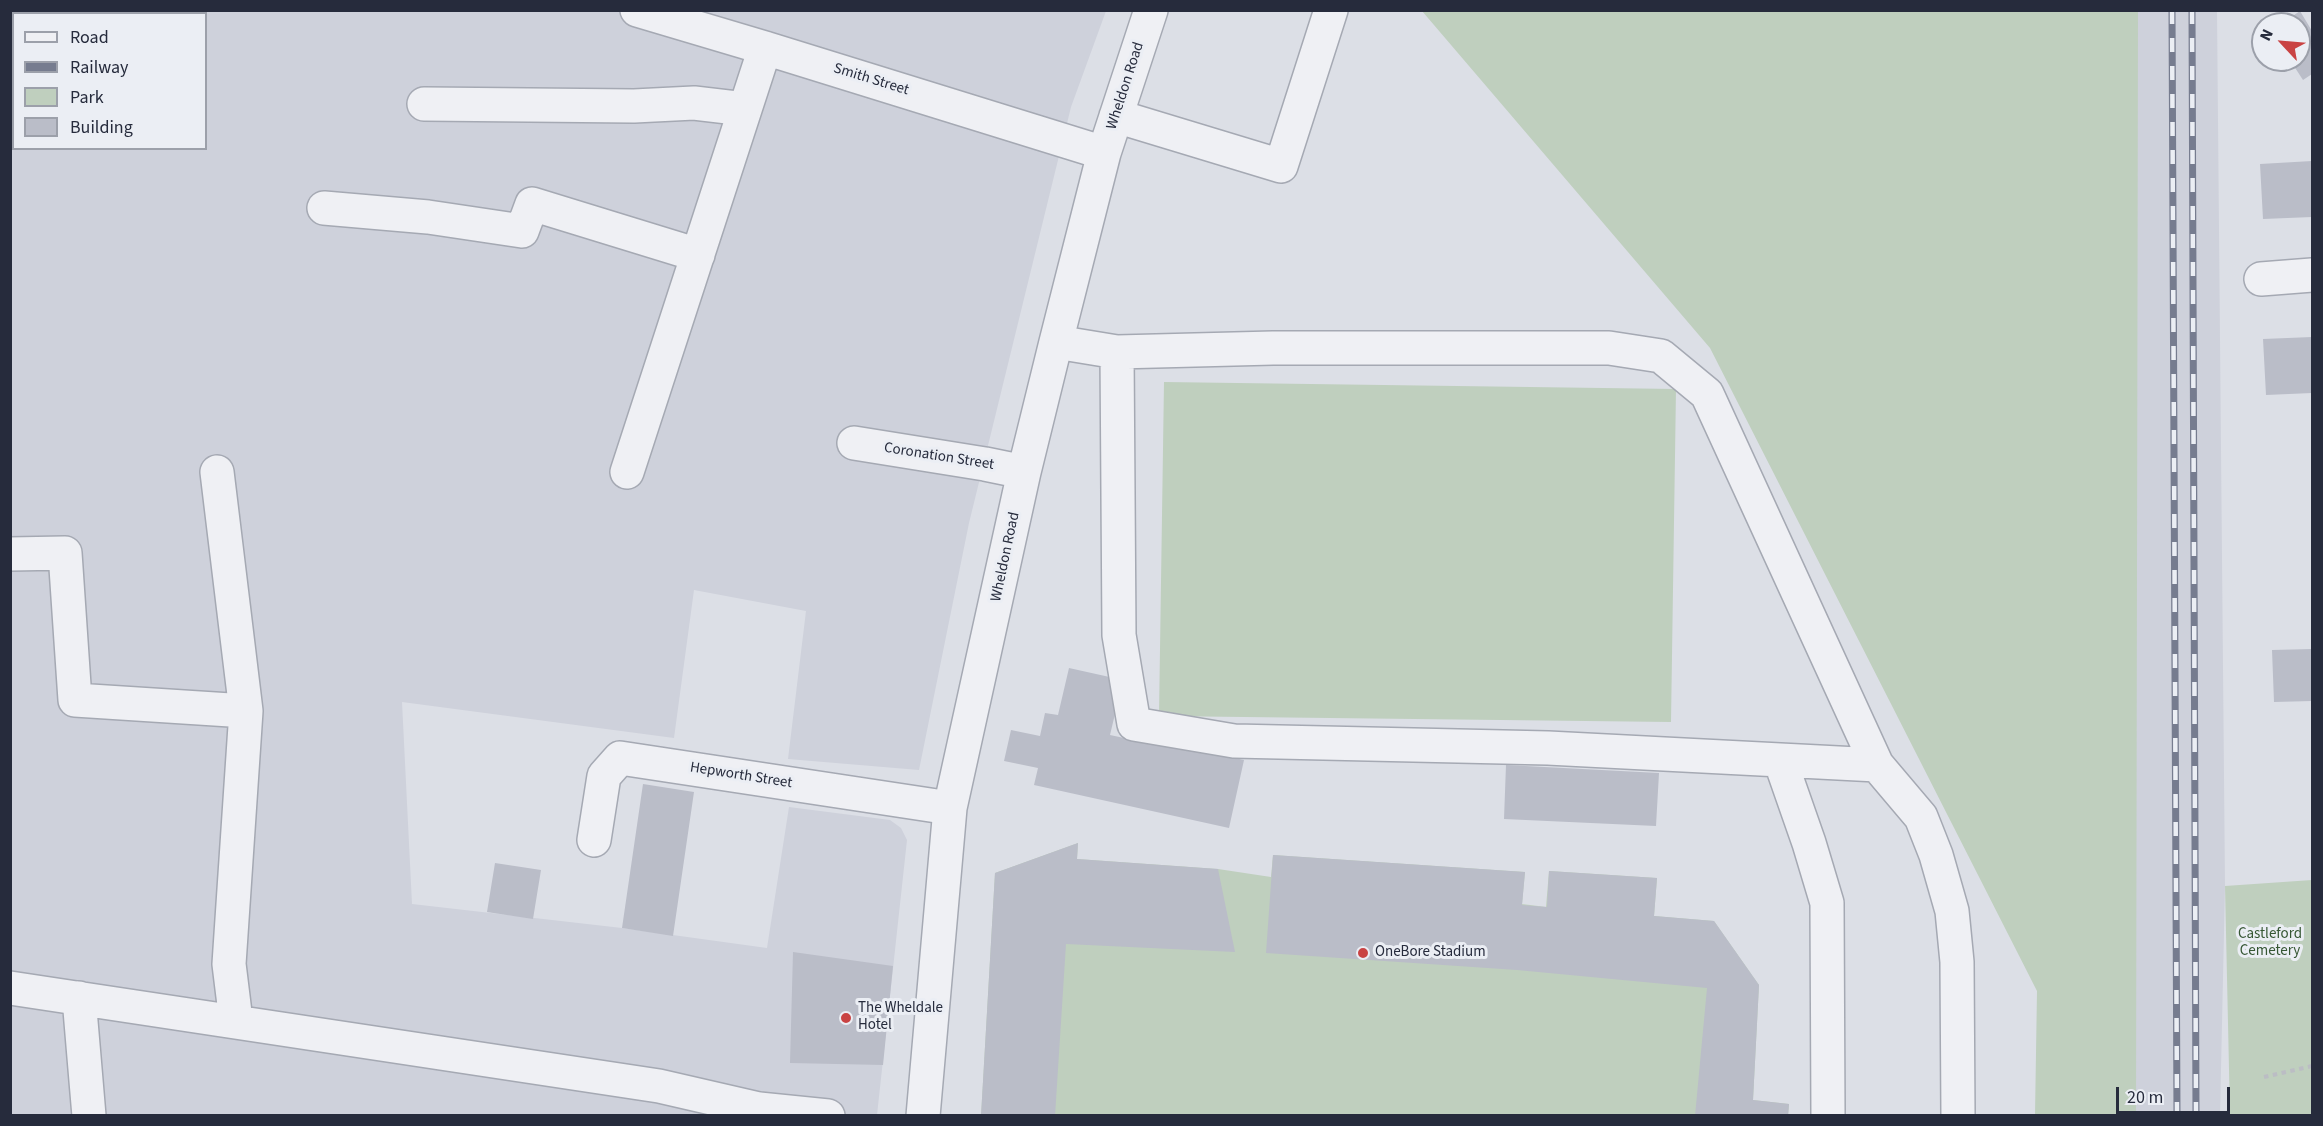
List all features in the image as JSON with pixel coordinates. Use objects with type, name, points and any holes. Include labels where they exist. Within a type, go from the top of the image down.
[{"type":"street","name":"Smith Street","points":[[637,10],[1104,153]]},
{"type":"street","name":"Wheldon Road","points":[[923,1116],[950,808],[1024,472],[1056,342],[1104,153],[1151,10]]},
{"type":"street","points":[[1116,116],[1281,166],[1331,10]]},
{"type":"street","points":[[627,472],[765,48]]},
{"type":"street","points":[[423,104],[634,106],[694,103],[745,109]]},
{"type":"street","points":[[324,208],[428,217],[522,231],[532,204],[698,255]]},
{"type":"street","points":[[2261,279],[2313,275]]},
{"type":"street","points":[[1056,342],[1117,352],[1273,348],[1609,348],[1661,356],[1707,394],[1877,765],[1921,818],[1936,855],[1952,911],[1957,962],[1958,1116]]},
{"type":"street","points":[[1117,352],[1119,634],[1134,724],[1234,741],[1548,748],[1877,765]]},
{"type":"street","name":"Coronation Street","points":[[854,443],[1024,472]]},
{"type":"street","points":[[217,472],[246,711],[229,964],[236,1021]]},
{"type":"street","points":[[10,554],[65,553],[75,700],[246,711]]},
{"type":"street","name":"Hepworth Street","points":[[594,840],[604,776],[620,758],[950,808]]},
{"type":"street","points":[[1780,760],[1827,903],[1828,1116]]},
{"type":"street","points":[[10,988],[659,1086],[759,1109],[828,1116]]},
{"type":"street","points":[[79,998],[89,1116]]},
{"type":"path","points":[[2264,1077],[2313,1066]]},
{"type":"shaded area","points":[[10,11],[1106,11],[1071,107],[969,523],[919,770],[788,759],[806,611],[694,590],[674,738],[402,702],[412,904],[622,928],[767,948],[789,807],[890,820],[901,828],[907,840],[877,1115],[11,1115]]},
{"type":"shaded area","points":[[2137,11],[2217,11],[2225,886],[2220,1115],[2098,1115]]},
{"type":"green space","points":[[1422,11],[2138,11],[2136,1115],[2035,1115],[2037,991],[1710,348]]},
{"type":"green space","points":[[1164,382],[1676,389],[1671,722],[1159,716]]},
{"type":"green space","name":"OneBore Stadium","points":[[1078,843],[1077,859],[1218,869],[1271,877],[1273,855],[1525,872],[1522,904],[1546,907],[1549,871],[1657,878],[1654,916],[1714,921],[1759,985],[1753,1100],[1789,1104],[1788,1116],[981,1116],[995,873]]},
{"type":"green space","name":"Castleford Cemetery","points":[[2312,880],[2312,1115],[2230,1115],[2225,886]]},
{"type":"building","points":[[2311,29],[2312,74],[2303,80],[2298,72],[2311,72]]},
{"type":"building","points":[[2312,161],[2312,217],[2263,219],[2260,164]]},
{"type":"building","points":[[2312,337],[2312,393],[2266,395],[2263,339]]},
{"type":"building","points":[[2312,649],[2312,701],[2274,702],[2272,650]]},
{"type":"building","points":[[1069,668],[1123,680],[1110,735],[1152,744],[1153,740],[1244,760],[1229,828],[1034,785],[1038,768],[1004,761],[1011,730],[1040,736],[1045,713],[1058,715]]},
{"type":"building","points":[[1506,765],[1659,773],[1656,826],[1504,819]]},
{"type":"building","points":[[643,784],[694,792],[673,936],[622,928]]},
{"type":"building","points":[[1078,843],[1077,859],[1218,869],[1235,952],[1066,944],[1055,1116],[981,1116],[995,873]]},
{"type":"building","points":[[1273,855],[1525,872],[1522,905],[1547,907],[1549,871],[1657,878],[1654,916],[1714,921],[1759,985],[1753,1100],[1789,1104],[1788,1116],[1695,1116],[1707,988],[1517,970],[1266,953]]},
{"type":"building","points":[[495,863],[541,870],[533,919],[487,912]]},
{"type":"building","points":[[793,952],[893,966],[883,1065],[790,1063]]},
{"type":"railway","points":[[2172,10],[2177,1116]]},
{"type":"railway","points":[[2192,10],[2196,1116]]},
{"type":"place","name":"OneBore Stadium","points":[[1363,953]]},
{"type":"place","name":"The Wheldale Hotel","points":[[846,1018]]}]
